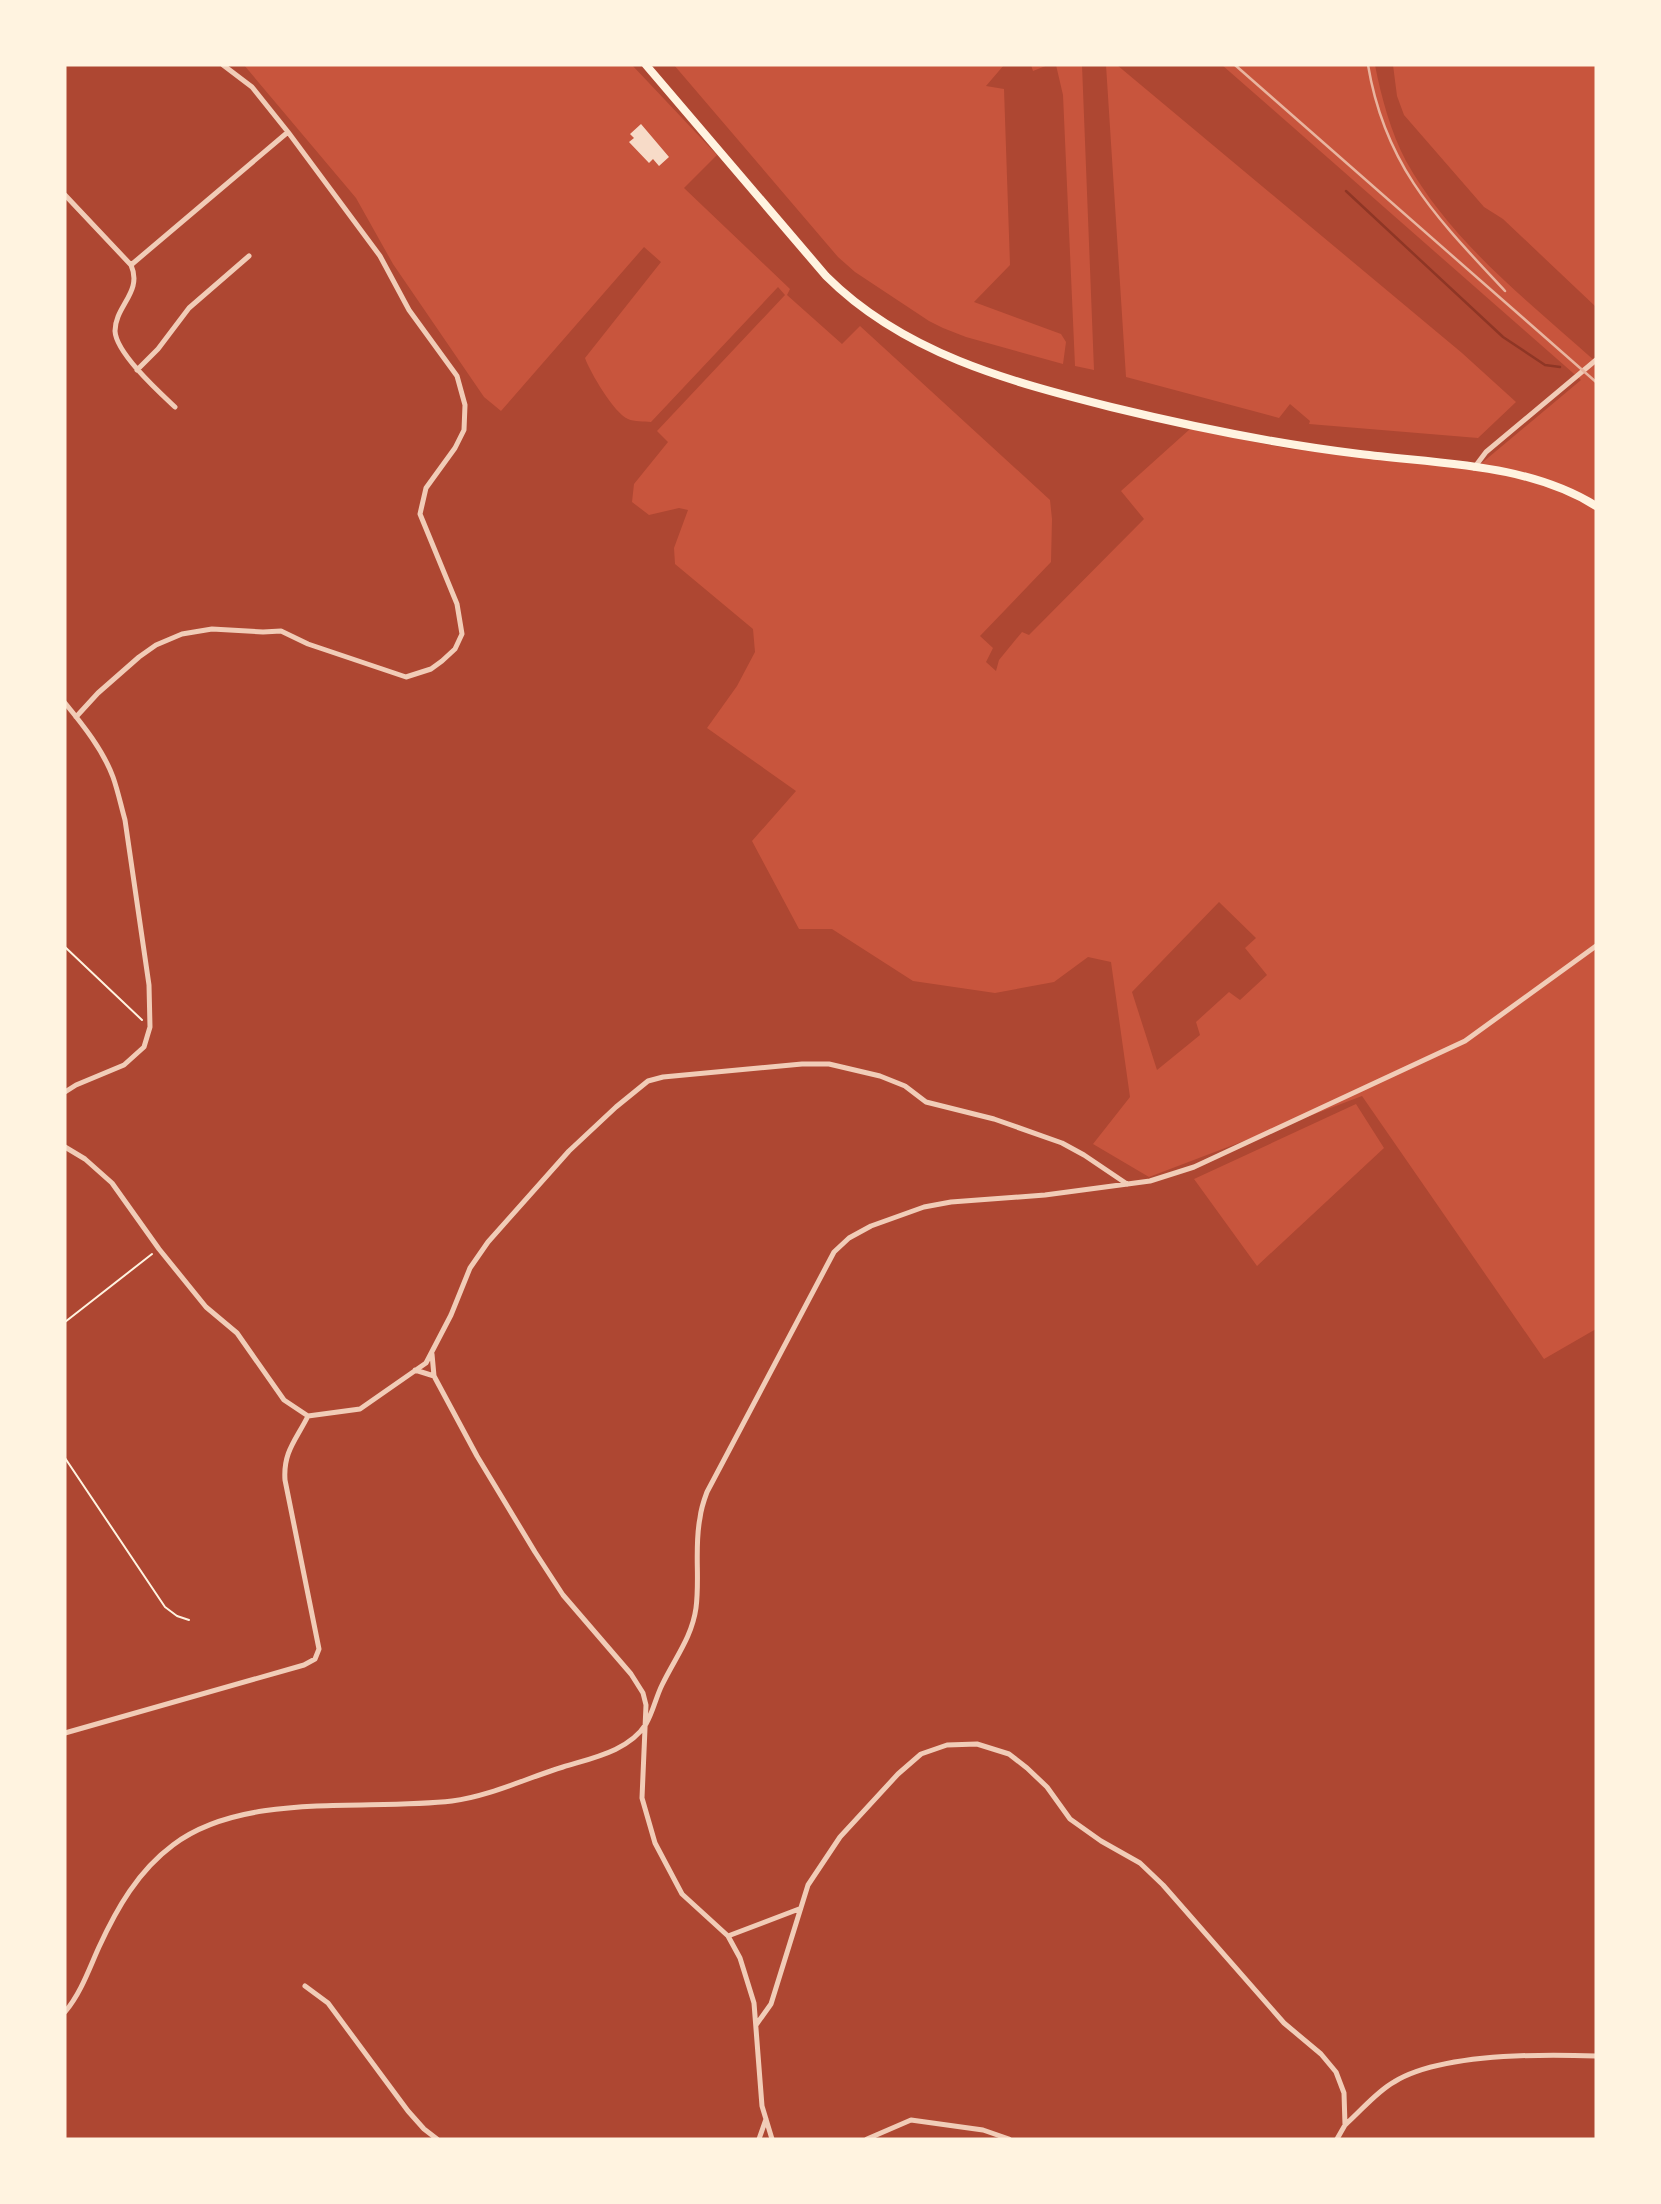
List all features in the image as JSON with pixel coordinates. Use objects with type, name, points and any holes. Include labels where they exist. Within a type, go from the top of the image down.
[{"type":"main road","points":[[646,65],[826,276],[862,308],[930,349],[975,367],[1090,402],[1187,425],[1273,443],[1474,468],[1537,480],[1574,493],[1596,506]]},
{"type":"street","points":[[76,716],[139,657],[168,640],[196,631],[281,631],[308,644],[405,677],[431,669],[456,649],[460,642],[462,624],[457,604],[420,513],[426,488],[460,440],[466,418],[463,390],[457,376],[409,310],[380,256],[252,86],[223,65]]},
{"type":"street","points":[[131,264],[288,132]]},
{"type":"street","points":[[65,195],[131,264],[135,273],[135,284],[116,324],[115,332],[137,370],[175,407]]},
{"type":"street","points":[[137,370],[158,349],[189,308],[249,256]]},
{"type":"street","points":[[1474,468],[1486,453],[1596,359]]},
{"type":"street","points":[[65,703],[95,743],[113,777],[125,820],[150,993],[150,1027],[144,1047],[124,1065],[65,1092]]},
{"type":"street","points":[[65,2012],[83,1982],[118,1908],[139,1877],[172,1845],[194,1831],[230,1818],[264,1810],[454,1800],[597,1757],[628,1743],[646,1724],[662,1684],[684,1647],[692,1627],[696,1606],[699,1519],[707,1492],[834,1252],[849,1238],[871,1226],[924,1207],[951,1202],[1045,1195],[1169,1177],[1455,1046],[1596,946]]},
{"type":"street","points":[[65,1147],[85,1159],[112,1183],[159,1249],[206,1307],[237,1333],[284,1399],[308,1416],[360,1409],[426,1363],[470,1268],[488,1242],[569,1151],[641,1086],[663,1077],[802,1064],[830,1064],[880,1076],[905,1086],[926,1102],[994,1119],[1062,1143],[1084,1154],[1127,1184]]},
{"type":"street","points":[[432,1353],[434,1376],[477,1456],[535,1552],[563,1595],[623,1664],[643,1693],[646,1724],[642,1798],[655,1843],[682,1894],[728,1936],[740,1958],[754,2003],[762,2106],[772,2139]]},
{"type":"street","points":[[415,1370],[434,1376]]},
{"type":"street","points":[[65,1733],[304,1665],[315,1659],[319,1649],[284,1464],[288,1451],[308,1416]]},
{"type":"street","points":[[756,2025],[771,2004],[808,1885],[840,1837],[898,1774],[921,1754],[947,1745],[977,1744],[1009,1754],[1047,1787],[1070,1819],[1101,1842],[1140,1863],[1163,1885],[1284,2023],[1321,2054],[1336,2072],[1344,2094],[1345,2125]]},
{"type":"street","points":[[728,1936],[799,1909]]},
{"type":"street","points":[[305,1986],[328,2003],[408,2110],[424,2129],[438,2139]]},
{"type":"street","points":[[1338,2139],[1345,2125],[1392,2082],[1428,2066],[1511,2056],[1596,2056]]},
{"type":"street","points":[[759,2139],[766,2119]]},
{"type":"street","points":[[867,2139],[911,2120],[983,2130],[1009,2139]]},
{"type":"path","points":[[65,947],[150,1027]]},
{"type":"path","points":[[65,1322],[159,1249]]},
{"type":"path","points":[[65,1458],[165,1607],[177,1616],[189,1620]]},
{"type":"shaded area","points":[[65,65],[244,65],[356,198],[393,264],[484,397],[501,411],[644,247],[661,262],[585,358],[610,401],[630,420],[651,422],[778,287],[785,295],[657,431],[668,442],[634,484],[632,502],[649,515],[679,508],[688,510],[674,548],[675,564],[753,629],[755,652],[737,686],[707,728],[796,791],[752,841],[799,929],[832,929],[913,981],[995,993],[1054,982],[1088,957],[1111,962],[1130,1097],[1093,1144],[1149,1177],[1362,1096],[1544,1359],[1596,1329],[1596,2139],[65,2139]],"holes":[[[1356,1104],[1384,1148],[1257,1266],[1194,1179]]]},
{"type":"shaded area","points":[[632,65],[674,65],[838,257],[855,272],[943,328],[1063,364],[1066,342],[1061,334],[974,302],[1010,265],[1004,89],[986,86],[1004,65],[1031,65],[1033,71],[1056,65],[1063,95],[1075,366],[1094,370],[1082,65],[1106,65],[1126,377],[1279,418],[1290,404],[1310,421],[1309,424],[1478,438],[1516,402],[1462,353],[1117,65],[1222,65],[1581,380],[1477,467],[1290,449],[1190,429],[1121,491],[1144,519],[1029,635],[1022,632],[999,660],[996,671],[986,662],[993,648],[980,636],[1051,562],[1050,500],[860,326],[842,344],[787,295],[790,289],[684,188],[717,155]]},
{"type":"shaded area","points":[[1375,65],[1393,65],[1397,96],[1404,115],[1484,207],[1503,219],[1596,307],[1596,362],[1492,269],[1445,218],[1424,190],[1396,139],[1383,102]]},
{"type":"shaded area","points":[[1219,902],[1256,938],[1245,948],[1267,975],[1240,1000],[1229,992],[1196,1022],[1200,1035],[1157,1070],[1132,992]]},
{"type":"building","points":[[641,124],[669,157],[659,166],[653,159],[649,163],[629,142],[634,138],[630,134]]},
{"type":"waterway","points":[[1346,191],[1503,337],[1545,365],[1560,367]]},
{"type":"railway","points":[[1235,65],[1596,382]]},
{"type":"railway","points":[[1368,65],[1387,133],[1417,189],[1457,239],[1505,291]]}]
